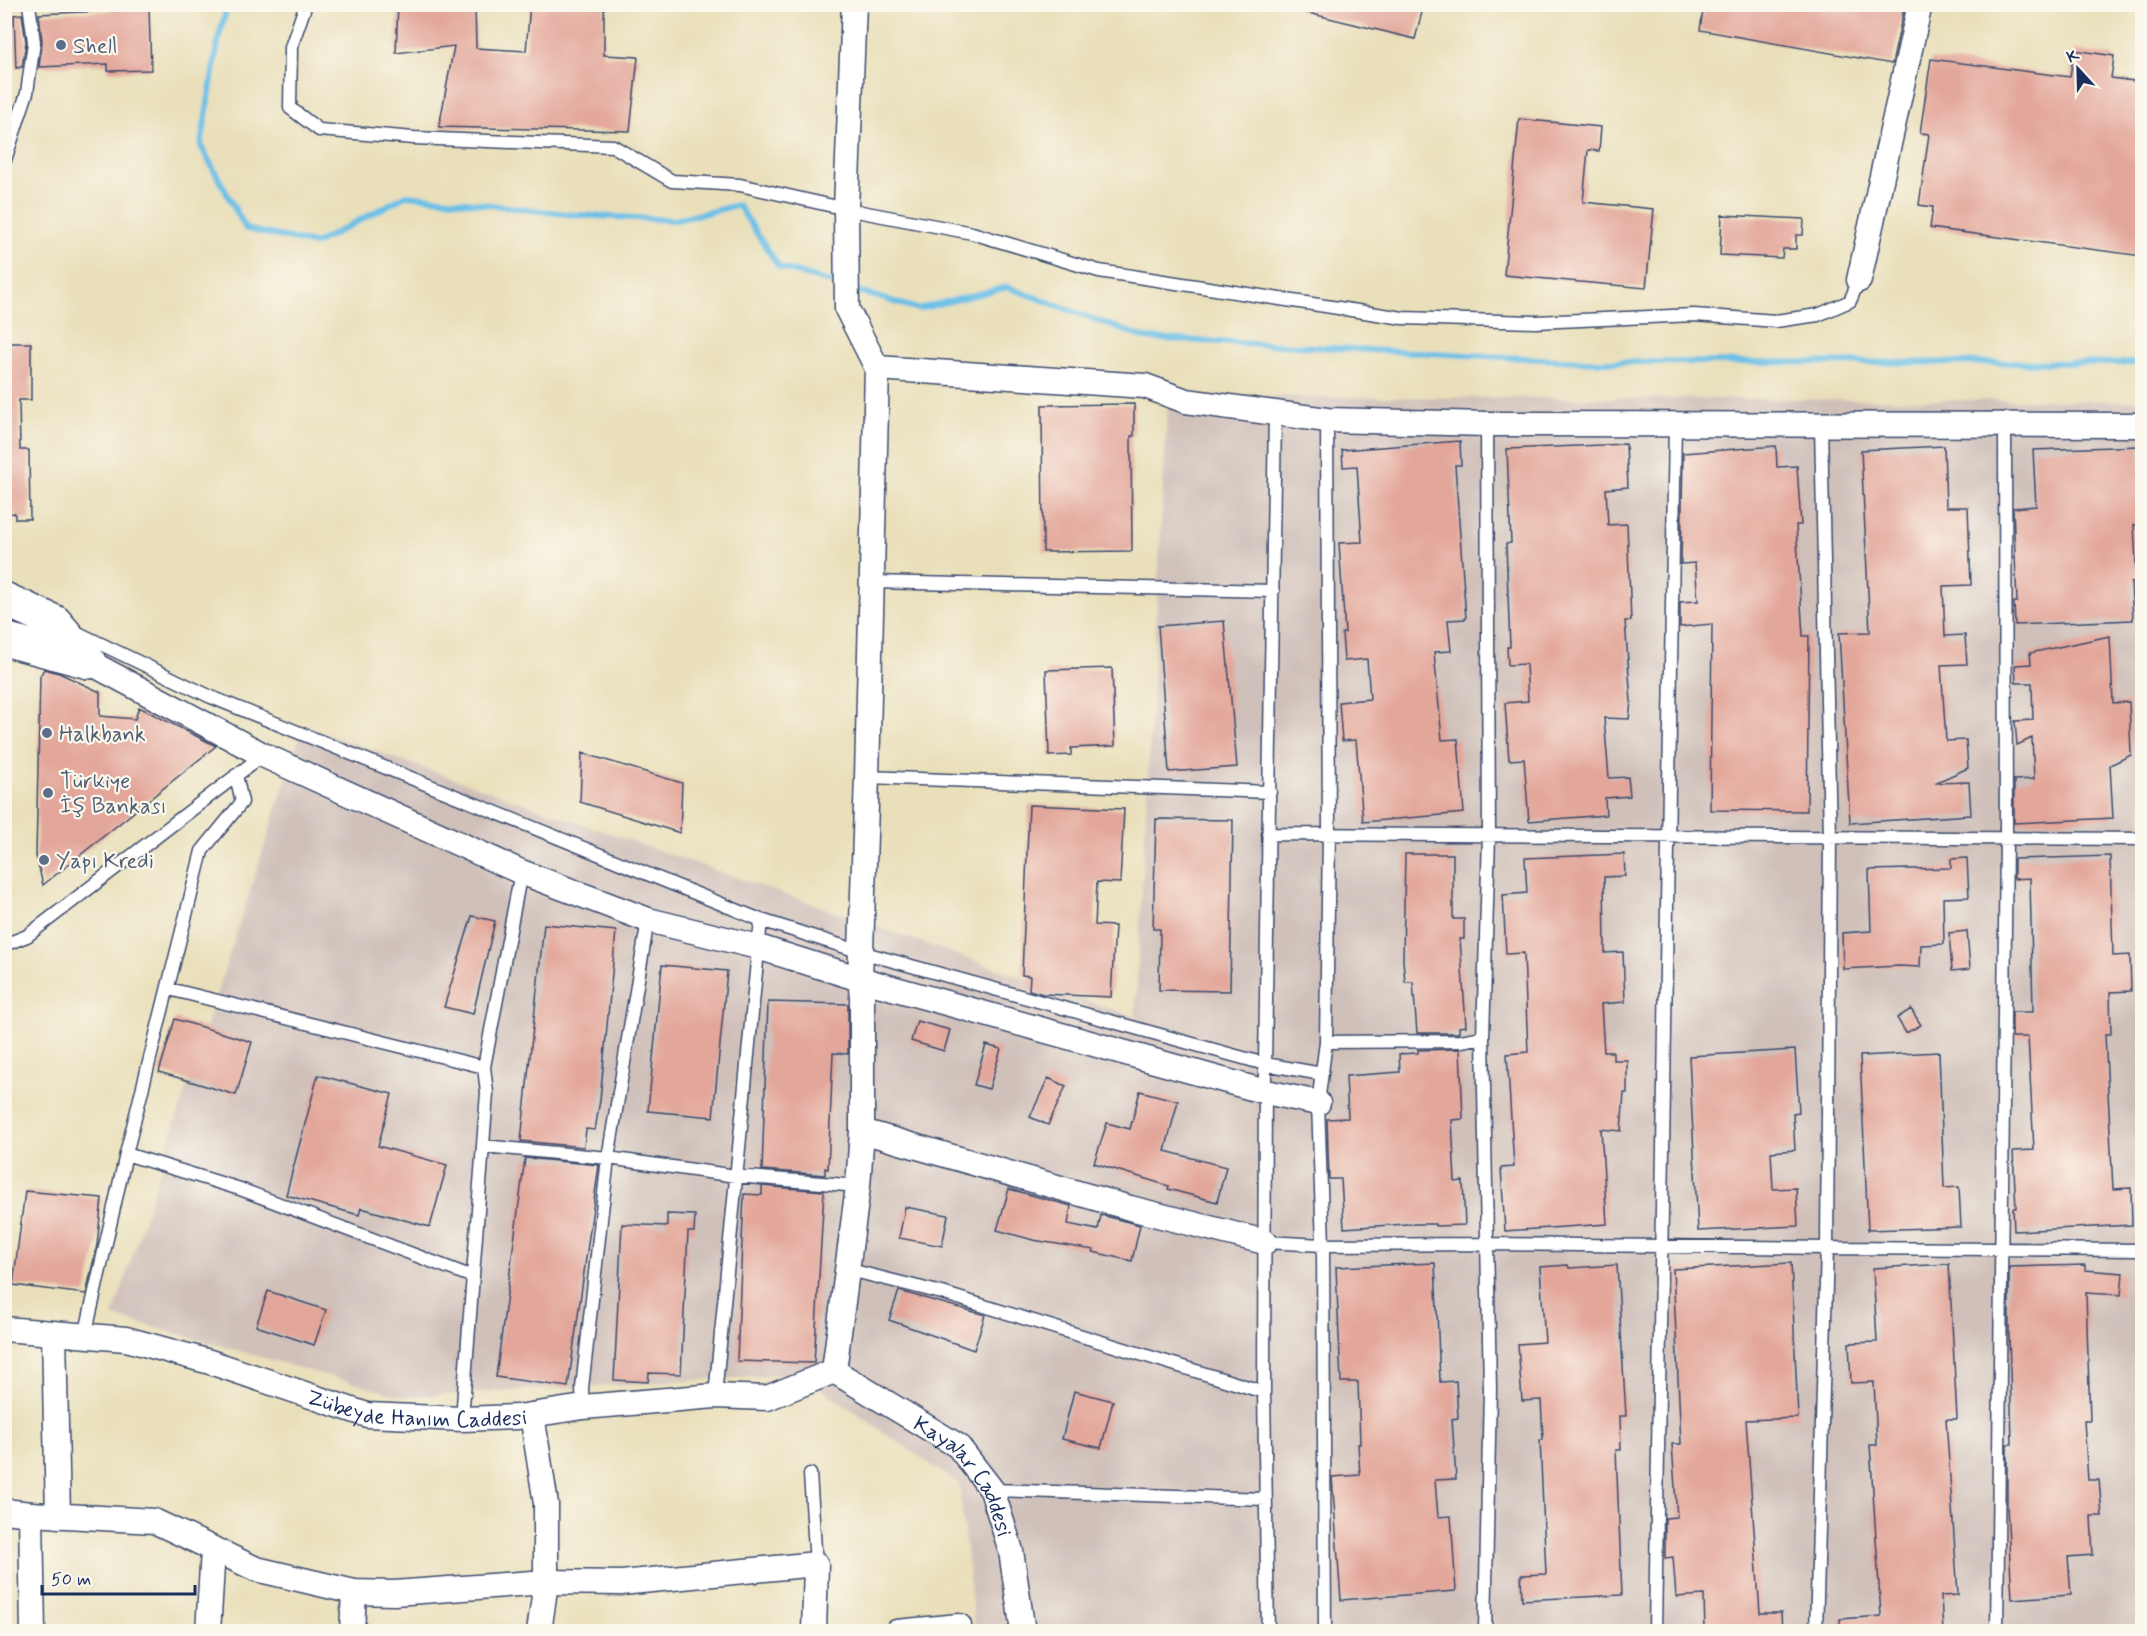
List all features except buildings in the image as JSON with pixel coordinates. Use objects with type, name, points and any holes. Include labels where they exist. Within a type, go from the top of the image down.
[{"type":"street","points":[[834,1371],[858,1186],[862,1131],[860,979],[877,368],[847,309],[846,209],[854,4]]},
{"type":"street","points":[[1859,280],[1920,4]]},
{"type":"street","points":[[877,368],[1145,387],[1186,401],[1327,420],[1487,424],[2142,425]]},
{"type":"street","points":[[4,599],[55,622],[88,662]]},
{"type":"street","points":[[4,639],[88,662],[263,755],[521,872],[648,920],[758,947],[860,979],[1266,1092],[1318,1103]]},
{"type":"street","points":[[862,1131],[1130,1208],[1265,1242]]},
{"type":"street","name":"Zübeyde Hanım Caddesi","points":[[4,1329],[126,1339],[210,1362],[367,1414],[462,1419],[518,1418],[583,1407],[715,1396],[767,1398],[834,1371]]},
{"type":"street","points":[[54,1334],[58,1516]]},
{"type":"street","name":"Kayalar Caddesi","points":[[834,1371],[958,1446],[992,1490],[1011,1551],[1023,1632]]},
{"type":"street","points":[[532,1415],[546,1504],[546,1582],[539,1632]]},
{"type":"street","points":[[4,1511],[154,1521],[256,1569],[354,1592],[394,1593],[546,1582],[621,1583],[816,1564],[814,1632]]},
{"type":"street","points":[[31,1514],[33,1632]]},
{"type":"street","points":[[208,1632],[213,1550]]},
{"type":"street","points":[[352,1632],[354,1592]]},
{"type":"street","points":[[897,1632],[959,1626],[960,1632]]},
{"type":"lane","points":[[4,163],[27,93],[34,42],[29,4]]},
{"type":"lane","points":[[306,4],[291,47],[290,108],[319,130],[414,138],[613,146],[672,181],[740,185],[846,209],[972,233],[1099,271],[1403,318],[1536,322],[1694,315],[1776,321],[1818,315],[1850,301],[1859,280]]},
{"type":"lane","points":[[1268,1632],[1264,1392],[1265,1064],[1275,413]]},
{"type":"lane","points":[[1325,1632],[1323,1245],[1318,1103],[1326,1042],[1329,834],[1327,420]]},
{"type":"lane","points":[[1485,1632],[1490,1389],[1489,1244],[1483,1037],[1489,836],[1487,424]]},
{"type":"lane","points":[[1655,1632],[1675,424]]},
{"type":"lane","points":[[1816,1632],[1827,1248],[1830,837],[1821,425]]},
{"type":"lane","points":[[1997,1632],[2006,839],[2005,426]]},
{"type":"lane","points":[[872,582],[1273,591]]},
{"type":"lane","points":[[55,622],[211,697],[761,920],[861,952],[1265,1064],[1322,1074]]},
{"type":"lane","points":[[4,945],[27,936],[263,755]]},
{"type":"lane","points":[[85,1336],[126,1154],[202,851],[242,802],[236,775]]},
{"type":"lane","points":[[867,777],[1270,792]]},
{"type":"lane","points":[[1268,834],[2142,839]]},
{"type":"lane","points":[[462,1419],[487,1093],[484,1067],[521,872]]},
{"type":"lane","points":[[583,1407],[582,1388],[608,1158],[648,920]]},
{"type":"lane","points":[[715,1396],[761,920]]},
{"type":"lane","points":[[169,989],[484,1067]]},
{"type":"lane","points":[[1326,1042],[1461,1041],[1483,1037]]},
{"type":"lane","points":[[483,1146],[608,1158],[736,1176],[858,1186]]},
{"type":"lane","points":[[126,1154],[240,1189],[473,1277]]},
{"type":"lane","points":[[1265,1242],[1323,1245],[1661,1245],[2142,1250]]},
{"type":"lane","points":[[846,1269],[942,1293],[1264,1392]]},
{"type":"lane","points":[[810,1474],[816,1564]]},
{"type":"lane","points":[[992,1490],[1266,1498]]},
{"type":"shaded area","points":[[1168,396],[2142,401],[2142,1631],[975,1631],[959,1484],[799,1374],[404,1397],[113,1316],[303,726],[1135,1017]]},
{"type":"waterway","points":[[228,4],[219,36],[201,146],[246,229],[315,244],[407,195],[575,215],[676,220],[738,205],[779,267],[842,286]]},
{"type":"waterway","points":[[851,289],[918,309],[1007,287],[1145,338],[1598,362],[2142,363]]},
{"type":"place","name":"Shell","points":[[61,45]]},
{"type":"place","name":"Halkbank","points":[[47,733]]},
{"type":"place","name":"Türkiye İş Bankası","points":[[48,793]]},
{"type":"place","name":"Yapı Kredi","points":[[44,860]]}]
